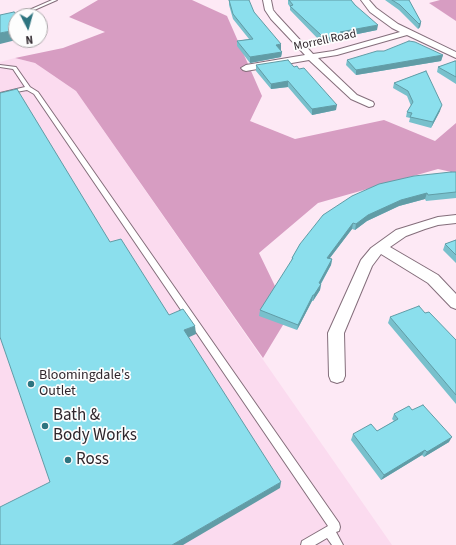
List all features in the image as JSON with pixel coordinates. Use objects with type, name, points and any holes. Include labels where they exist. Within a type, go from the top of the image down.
[{"type":"street","points":[[267,0],[269,10],[274,17],[311,57],[354,97],[369,104]]},
{"type":"street","points":[[365,0],[373,10],[383,18],[456,55]]},
{"type":"street","name":"Morrell Road","points":[[246,68],[340,51],[408,32]]},
{"type":"street","points":[[337,376],[336,333],[366,264],[381,248],[401,233],[418,226],[438,221],[456,219]]},
{"type":"street","points":[[381,248],[433,279],[456,303]]},
{"type":"lane","points":[[38,8],[55,0]]},
{"type":"lane","points":[[0,66],[14,68],[28,88],[36,93],[334,527],[306,545]]},
{"type":"lane","points":[[0,94],[28,88]]},
{"type":"lane","points":[[329,531],[338,545]]},
{"type":"shaded area","points":[[98,0],[192,0],[227,16],[262,96],[250,121],[295,139],[384,120],[435,141],[456,123],[456,173],[438,169],[318,203],[259,253],[289,315],[263,358],[76,91],[35,63],[15,58],[63,48],[105,32],[69,17]]},
{"type":"shaded area","points":[[440,0],[456,0],[456,21],[429,3]]},
{"type":"shaded area","points":[[15,58],[35,63],[76,91],[392,545],[0,545],[0,62]]},
{"type":"building","points":[[229,0],[249,0],[254,12],[281,44],[276,45],[282,52],[250,57],[237,41],[253,39],[233,14]]},
{"type":"building","points":[[289,0],[351,0],[378,25],[340,32],[343,35],[326,38],[290,6],[293,5]]},
{"type":"building","points":[[392,0],[409,0],[421,22],[419,24],[400,5]]},
{"type":"building","points":[[8,13],[8,32],[0,33],[0,15]]},
{"type":"building","points":[[409,41],[415,42],[443,55],[356,70],[347,60],[377,51],[384,51]]},
{"type":"building","points":[[288,60],[294,67],[297,66],[299,69],[304,68],[337,105],[312,109],[288,81],[271,84],[256,65]]},
{"type":"building","points":[[455,61],[456,77],[438,67]]},
{"type":"building","points":[[426,71],[442,105],[433,122],[410,117],[412,113],[407,112],[413,102],[408,91],[394,83]]},
{"type":"building","points":[[17,89],[110,242],[121,239],[169,315],[183,309],[195,326],[184,330],[281,482],[172,545],[0,545],[0,507],[50,482],[0,337],[0,93]]},
{"type":"building","points":[[456,172],[456,192],[428,195],[427,193],[401,200],[368,215],[356,224],[353,223],[327,258],[332,259],[319,283],[321,284],[313,295],[298,325],[260,310],[293,258],[300,244],[323,215],[352,196],[379,184],[414,176]]},
{"type":"building","points":[[456,240],[456,255],[445,244]]},
{"type":"building","points":[[419,306],[425,313],[429,312],[456,340],[456,395],[390,317]]},
{"type":"building","points":[[423,405],[452,437],[427,452],[425,450],[384,475],[353,434],[371,424],[377,431],[398,419],[394,414],[409,406],[412,410]]},
{"type":"place","name":"Bloomingdale's Outlet","points":[[31,384]]},
{"type":"place","name":"Bath & Body Works","points":[[45,426]]},
{"type":"place","name":"Ross","points":[[68,460]]}]
